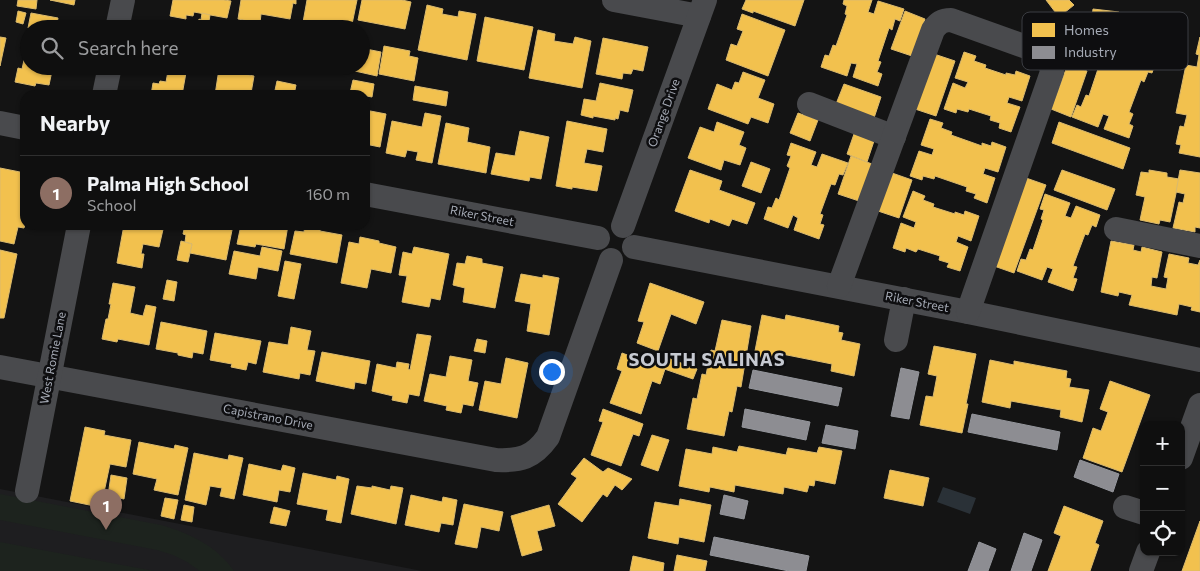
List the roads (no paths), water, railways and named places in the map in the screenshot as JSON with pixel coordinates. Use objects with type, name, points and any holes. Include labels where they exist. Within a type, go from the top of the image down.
[{"type":"street","points":[[614,0],[702,8]]},
{"type":"street","points":[[119,20],[123,1]]},
{"type":"street","name":"Orange Drive","points":[[623,226],[702,8]]},
{"type":"street","points":[[839,286],[933,30],[944,20],[958,21],[1022,44]]},
{"type":"street","points":[[968,312],[1051,79],[1052,70]]},
{"type":"street","points":[[105,90],[108,75]]},
{"type":"street","points":[[809,104],[894,137]]},
{"type":"street","points":[[0,123],[20,127]]},
{"type":"street","name":"Riker Street","points":[[370,195],[598,238]]},
{"type":"street","points":[[618,224],[623,226],[628,228],[634,237],[634,247],[628,257],[622,260],[606,258],[600,249],[598,238],[608,226],[618,224]]},
{"type":"street","points":[[1116,229],[1200,246]]},
{"type":"street","name":"West Romie Lane","points":[[27,491],[78,230]]},
{"type":"street","name":"Riker Street","points":[[634,247],[839,286],[1200,359]]},
{"type":"street","name":"Capistrano Drive","points":[[0,367],[496,460],[518,460],[535,452],[548,437],[611,260]]},
{"type":"street","points":[[896,340],[904,299]]},
{"type":"street","points":[[1200,359],[1200,368]]},
{"type":"street","points":[[1185,447],[1200,405]]},
{"type":"street","points":[[1141,571],[1147,556]]},
{"type":"place","name":"Palma High School","points":[[106,530]]},
{"type":"district","name":"SOUTH SALINAS","points":[[707,360]]}]
